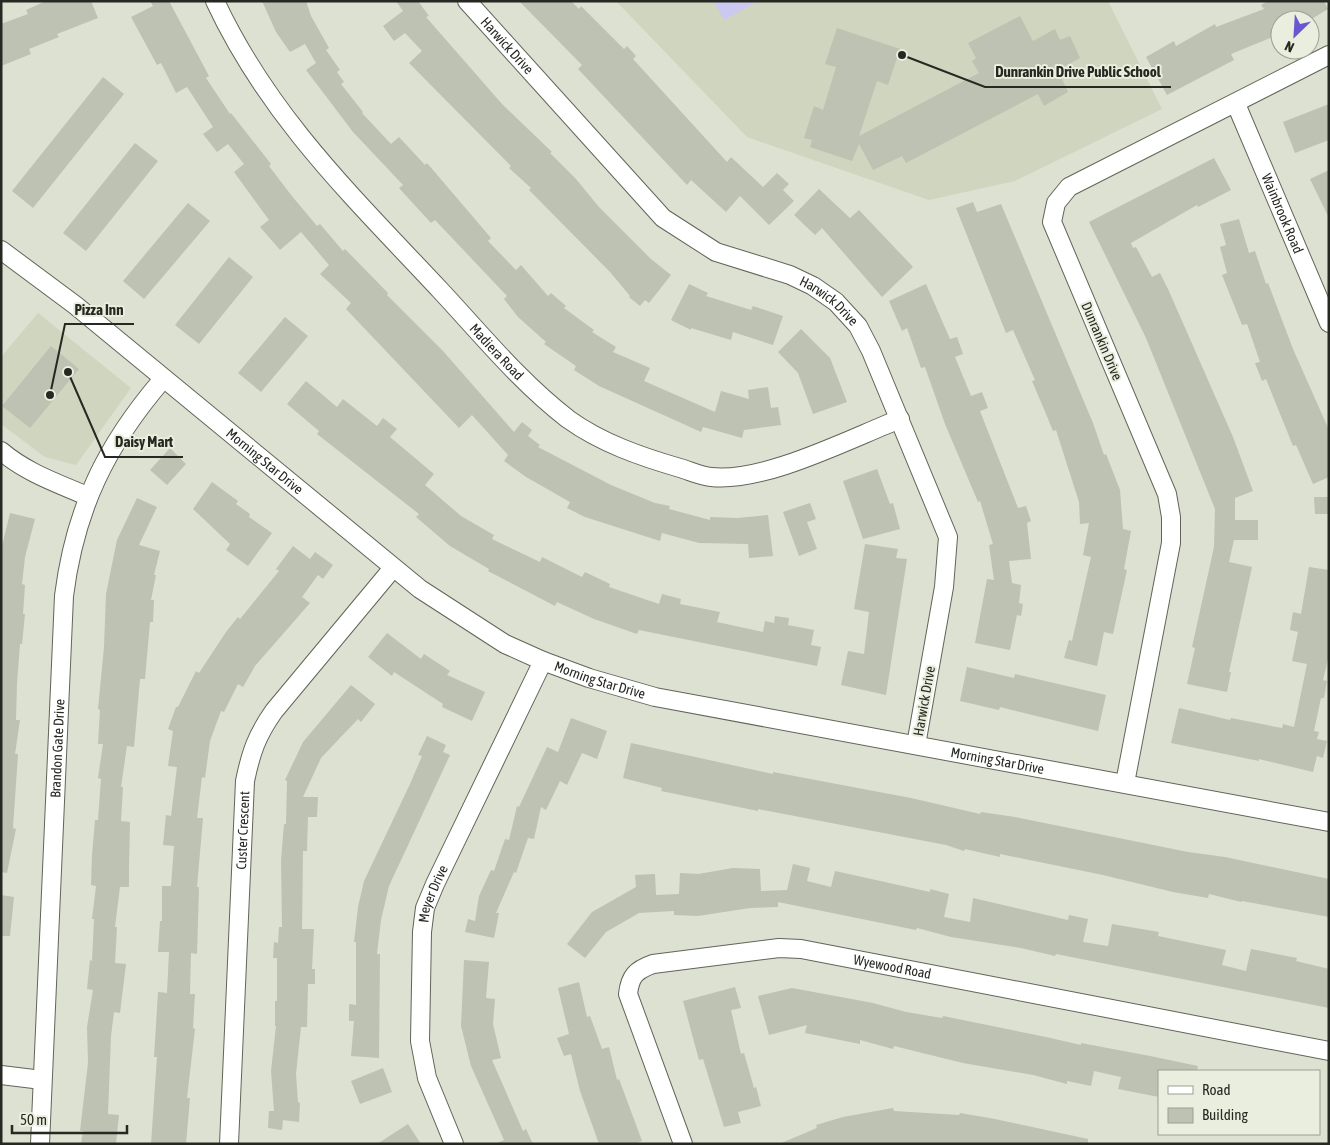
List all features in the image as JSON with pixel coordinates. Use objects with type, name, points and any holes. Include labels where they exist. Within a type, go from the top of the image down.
[{"type":"street","name":"Madiera Road","points":[[214,1],[246,62],[306,145],[520,375],[570,420],[638,456],[710,477],[740,477],[776,468],[900,419]]},
{"type":"street","name":"Harwick Drive","points":[[467,1],[663,218],[716,252],[790,275],[813,286],[836,302],[858,326],[872,350],[948,537],[944,587],[916,745]]},
{"type":"street","name":"Dunrankin Drive","points":[[1125,783],[1171,543],[1171,517],[1167,494],[1052,222],[1056,203],[1069,187],[1236,104],[1329,55]]},
{"type":"street","name":"Wainbrook Road","points":[[1236,104],[1329,324]]},
{"type":"street","name":"Morning Star Drive","points":[[1,250],[75,306],[393,568],[462,618],[506,644],[543,661],[608,684],[655,696],[1329,822]]},
{"type":"street","name":"Brandon Gate Drive","points":[[40,1144],[64,596],[71,550],[87,496],[106,457],[142,403],[163,379]]},
{"type":"street","points":[[1,451],[15,463],[38,476],[87,496]]},
{"type":"street","name":"Custer Crescent","points":[[229,1144],[245,781],[250,756],[259,732],[274,711],[393,568]]},
{"type":"street","name":"Meyer Drive","points":[[454,1144],[427,1078],[420,1041],[422,932],[425,908],[434,884],[543,661]]},
{"type":"street","name":"Wyewood Road","points":[[683,1144],[628,994],[630,979],[640,969],[652,964],[779,948],[801,949],[1329,1051]]},
{"type":"street","points":[[1,1075],[42,1080]]},
{"type":"shaded area","points":[[616,1],[1108,1],[1162,109],[1015,181],[929,200],[747,137]]},
{"type":"shaded area","points":[[714,1],[758,1],[724,20]]},
{"type":"shaded area","points":[[38,313],[131,388],[76,465],[45,457],[1,424],[1,357]]},
{"type":"building","points":[[46,1],[91,1],[98,18],[57,34],[59,37],[29,49],[31,54],[1,66],[1,24],[28,14],[26,10]]},
{"type":"building","points":[[150,1],[169,1],[209,76],[206,78],[230,114],[271,164],[269,166],[317,226],[320,224],[343,251],[345,249],[388,293],[387,295],[443,351],[514,432],[522,422],[532,430],[528,436],[540,445],[538,447],[611,485],[655,503],[670,506],[669,509],[710,520],[710,517],[737,518],[768,515],[773,556],[749,558],[748,544],[699,543],[662,533],[660,541],[585,517],[567,508],[570,502],[526,477],[504,461],[508,455],[472,415],[459,428],[346,309],[351,303],[320,274],[329,265],[301,232],[280,250],[260,227],[269,220],[234,172],[244,164],[228,144],[217,152],[203,134],[213,127],[187,87],[176,93],[161,63],[157,65],[131,17],[153,6]]},
{"type":"building","points":[[262,1],[306,1],[311,16],[329,48],[326,50],[340,70],[337,72],[344,82],[341,84],[362,113],[391,144],[399,137],[425,165],[427,163],[491,238],[488,241],[516,270],[521,265],[548,296],[551,293],[566,306],[564,308],[594,330],[592,332],[616,347],[613,352],[650,368],[644,381],[715,412],[721,391],[749,399],[748,390],[768,387],[771,408],[778,407],[781,425],[744,430],[742,438],[703,427],[701,432],[599,386],[574,370],[576,366],[544,344],[546,342],[518,317],[504,299],[507,296],[435,220],[431,223],[399,188],[403,185],[353,132],[306,70],[316,63],[305,44],[290,52],[276,32]]},
{"type":"building","points":[[396,1],[418,1],[429,16],[426,17],[502,104],[552,152],[550,153],[576,179],[599,207],[651,259],[671,275],[649,303],[645,300],[640,306],[629,297],[610,272],[529,190],[531,188],[509,168],[511,166],[409,63],[422,51],[405,33],[394,41],[383,26],[403,11]]},
{"type":"building","points":[[519,1],[571,1],[579,9],[581,6],[624,49],[627,46],[636,56],[633,59],[727,162],[731,157],[763,187],[777,173],[789,184],[783,190],[794,201],[769,225],[740,196],[726,212],[691,180],[687,185],[578,69],[582,65]]},
{"type":"building","points":[[1268,1],[1324,1],[1328,9],[1320,14],[1320,10],[1270,10],[1270,38],[1231,54],[1234,60],[1167,95],[1146,57],[1174,41],[1176,46],[1215,24],[1216,27],[1264,9],[1261,5]]},
{"type":"building","points":[[1020,16],[1033,41],[1055,29],[1060,40],[1070,36],[1080,58],[1058,70],[1068,92],[1044,106],[1038,94],[906,163],[902,156],[873,170],[859,144],[852,161],[810,147],[812,140],[804,138],[814,106],[823,110],[836,67],[825,64],[837,28],[900,49],[888,85],[877,81],[859,136],[979,73],[972,61],[976,58],[968,43]]},
{"type":"building","points":[[103,77],[124,94],[33,208],[12,191]]},
{"type":"building","points":[[1329,104],[1329,140],[1295,153],[1283,122]]},
{"type":"building","points":[[135,143],[158,161],[86,251],[63,233]]},
{"type":"building","points":[[1214,158],[1231,190],[1198,207],[1197,205],[1131,243],[1133,248],[1136,247],[1152,277],[1160,273],[1168,289],[1233,437],[1253,491],[1235,498],[1235,520],[1258,520],[1258,540],[1234,540],[1229,562],[1252,567],[1229,672],[1231,672],[1227,692],[1187,684],[1195,648],[1192,647],[1214,547],[1215,509],[1146,338],[1089,222]]},
{"type":"building","points":[[1329,170],[1329,218],[1310,179]]},
{"type":"building","points":[[819,189],[850,218],[859,210],[913,267],[882,297],[822,228],[815,235],[794,215]]},
{"type":"building","points":[[973,202],[977,212],[1001,204],[1120,490],[1123,529],[1131,531],[1124,569],[1127,570],[1113,634],[1104,632],[1097,666],[1064,658],[1069,640],[1072,641],[1091,557],[1083,555],[1089,523],[1080,524],[1079,502],[1056,430],[1053,431],[1032,381],[1035,380],[1013,330],[1006,333],[956,208]]},
{"type":"building","points":[[188,203],[210,221],[144,299],[123,281]]},
{"type":"building","points":[[1239,219],[1249,253],[1255,251],[1266,284],[1268,283],[1293,349],[1329,430],[1329,477],[1313,484],[1296,445],[1293,446],[1266,379],[1262,381],[1255,363],[1260,362],[1247,324],[1242,325],[1222,275],[1227,273],[1220,247],[1226,245],[1220,224]]},
{"type":"building","points":[[229,257],[253,277],[199,344],[175,325]]},
{"type":"building","points":[[689,284],[708,293],[706,296],[751,310],[753,306],[783,316],[773,345],[733,332],[731,340],[691,328],[691,330],[671,320]]},
{"type":"building","points":[[926,284],[950,339],[957,337],[963,354],[955,357],[971,396],[982,392],[988,408],[980,411],[1018,508],[1026,506],[1031,521],[1027,523],[1031,559],[1009,561],[1012,583],[1021,585],[1019,603],[1023,604],[1021,616],[1017,615],[1010,650],[975,643],[987,579],[994,580],[989,545],[993,544],[980,501],[978,502],[945,424],[925,367],[921,368],[907,328],[902,331],[889,301]]},
{"type":"building","points":[[285,317],[308,336],[261,392],[238,373]]},
{"type":"building","points":[[801,329],[830,358],[847,402],[813,414],[798,373],[778,352]]},
{"type":"building","points":[[51,346],[79,369],[30,428],[2,406]]},
{"type":"building","points":[[306,381],[337,407],[343,399],[377,426],[383,418],[397,429],[390,437],[434,474],[425,485],[461,516],[494,535],[492,539],[540,562],[542,557],[582,577],[585,572],[610,584],[609,587],[659,604],[662,594],[681,599],[680,604],[720,612],[717,622],[763,632],[765,621],[774,623],[775,616],[789,618],[788,625],[814,630],[811,645],[821,647],[817,666],[639,630],[637,634],[594,619],[557,602],[555,606],[488,571],[489,569],[450,546],[416,517],[419,514],[317,434],[319,431],[287,404]]},
{"type":"building","points":[[170,448],[186,464],[167,485],[150,470]]},
{"type":"building","points":[[877,469],[890,504],[893,503],[900,529],[863,539],[843,481]]},
{"type":"building","points":[[212,482],[238,501],[236,504],[250,514],[249,517],[272,533],[248,566],[226,550],[230,544],[193,509]]},
{"type":"building","points":[[1314,497],[1329,497],[1329,514],[1315,514]]},
{"type":"building","points":[[137,498],[157,507],[139,545],[160,551],[154,575],[156,575],[151,600],[154,600],[153,622],[150,622],[145,679],[140,679],[134,747],[127,746],[121,787],[123,787],[121,821],[130,822],[129,887],[120,887],[115,927],[117,927],[115,963],[126,964],[120,1013],[114,1012],[111,1036],[108,1114],[119,1115],[116,1144],[81,1144],[83,1131],[80,1131],[88,1063],[87,1027],[93,990],[87,989],[90,960],[92,961],[94,919],[92,919],[96,886],[91,885],[92,855],[95,820],[98,820],[101,779],[98,778],[103,744],[98,744],[100,710],[98,709],[104,647],[106,594],[117,540]]},
{"type":"building","points":[[810,503],[816,519],[807,522],[817,549],[799,556],[783,512]]},
{"type":"building","points":[[10,513],[35,519],[25,557],[22,584],[25,585],[23,614],[25,614],[22,644],[20,644],[17,683],[16,720],[20,720],[15,754],[18,754],[13,828],[16,829],[7,873],[1,872],[1,550]]},
{"type":"building","points":[[865,544],[898,549],[896,558],[907,559],[886,695],[841,685],[848,651],[864,654],[869,612],[854,609]]},
{"type":"building","points":[[293,546],[310,559],[315,552],[333,565],[323,579],[318,575],[302,597],[310,603],[255,666],[243,687],[238,684],[224,712],[221,711],[210,741],[205,778],[202,777],[197,818],[203,818],[197,887],[199,887],[197,954],[191,953],[190,994],[195,994],[193,1028],[195,1029],[187,1098],[190,1098],[186,1144],[151,1144],[157,1057],[154,1057],[158,992],[167,993],[169,952],[158,952],[160,921],[162,921],[162,886],[171,886],[174,846],[163,845],[166,815],[171,816],[177,767],[168,766],[173,731],[168,729],[176,707],[178,707],[196,671],[199,673],[226,632],[238,617],[240,619],[279,571],[276,569]]},
{"type":"building","points":[[1309,567],[1329,570],[1329,655],[1323,680],[1327,681],[1324,698],[1321,698],[1314,731],[1319,732],[1317,739],[1327,741],[1323,758],[1317,756],[1313,772],[1259,759],[1259,761],[1171,743],[1179,708],[1230,720],[1231,718],[1282,728],[1283,724],[1294,727],[1307,664],[1292,661],[1298,632],[1290,630],[1293,612],[1301,614]]},
{"type":"building","points":[[387,633],[421,659],[424,654],[450,671],[447,675],[485,692],[472,721],[442,707],[443,704],[394,672],[392,676],[368,657]]},
{"type":"building","points":[[967,667],[1014,678],[1015,674],[1106,695],[1098,731],[1000,707],[999,710],[960,701]]},
{"type":"building","points":[[351,685],[375,704],[361,722],[358,719],[321,758],[303,797],[318,797],[317,817],[308,817],[307,851],[303,851],[302,929],[314,929],[312,969],[315,969],[315,984],[308,984],[307,1027],[301,1027],[296,1074],[298,1102],[300,1103],[299,1122],[283,1120],[282,1130],[268,1128],[269,1111],[274,1111],[271,1071],[276,1026],[277,958],[273,958],[274,942],[278,943],[279,927],[282,927],[281,860],[284,824],[286,824],[287,781],[285,780],[303,742]]},
{"type":"building","points":[[571,718],[607,731],[597,759],[582,753],[567,785],[560,781],[546,810],[541,807],[534,839],[528,838],[516,873],[514,872],[496,913],[499,913],[494,938],[465,932],[468,919],[475,921],[479,896],[491,870],[494,871],[505,839],[509,840],[517,806],[519,807],[547,747],[558,752]]},
{"type":"building","points":[[427,736],[446,745],[443,752],[450,755],[389,886],[381,920],[377,954],[380,954],[379,1058],[351,1056],[354,1021],[349,1021],[349,1004],[356,1005],[356,942],[354,942],[358,907],[364,881],[410,784],[422,756],[418,755]]},
{"type":"building","points":[[631,743],[773,774],[773,772],[911,798],[980,814],[981,812],[1015,817],[1329,879],[1329,917],[1241,902],[1209,894],[1208,898],[1173,892],[1103,875],[1000,854],[1000,857],[965,849],[964,851],[946,845],[758,809],[758,811],[661,791],[662,788],[623,778]]},
{"type":"building","points":[[793,864],[810,868],[807,881],[831,887],[835,871],[930,892],[930,889],[949,894],[944,917],[970,922],[973,898],[1068,920],[1069,915],[1088,919],[1083,942],[1108,946],[1112,924],[1159,932],[1158,936],[1226,950],[1222,965],[1246,971],[1251,949],[1297,958],[1296,961],[1329,969],[1329,1008],[1056,954],[1055,956],[1021,948],[951,937],[917,928],[916,930],[778,902],[778,907],[750,908],[698,916],[674,915],[674,911],[639,913],[606,932],[585,958],[567,944],[592,912],[636,887],[635,875],[655,874],[656,895],[679,894],[680,873],[698,874],[733,868],[760,869],[761,891],[787,890]]},
{"type":"building","points":[[1,895],[14,897],[10,936],[1,936]]},
{"type":"building","points":[[464,960],[489,962],[486,998],[495,999],[493,1024],[501,1058],[492,1060],[523,1131],[526,1129],[533,1144],[495,1144],[504,1140],[471,1066],[461,1026]]},
{"type":"building","points":[[579,982],[587,1017],[590,1016],[602,1049],[609,1047],[617,1080],[619,1079],[642,1141],[634,1144],[599,1144],[580,1091],[571,1054],[564,1056],[557,1038],[569,1034],[558,988]]},
{"type":"building","points":[[735,987],[741,1008],[731,1010],[741,1054],[744,1053],[761,1106],[738,1112],[741,1123],[724,1127],[703,1059],[699,1060],[683,1001]]},
{"type":"building","points":[[792,988],[873,1003],[906,1012],[942,1018],[943,1016],[1081,1045],[1081,1043],[1198,1066],[1197,1070],[1158,1070],[1158,1097],[1118,1089],[1121,1077],[1094,1071],[1091,1086],[1067,1081],[1067,1084],[1033,1075],[963,1063],[894,1046],[893,1049],[860,1040],[860,1044],[805,1033],[807,1025],[769,1035],[758,996]]},
{"type":"building","points":[[383,1068],[392,1092],[360,1104],[351,1081]]},
{"type":"building","points":[[893,1108],[894,1111],[959,1115],[960,1113],[995,1119],[1088,1139],[1088,1144],[779,1144],[817,1128],[816,1125],[843,1117]]},
{"type":"building","points":[[408,1124],[421,1144],[377,1144]]},
{"type":"place","name":"Dunrankin Drive Public School","points":[[902,55]]},
{"type":"place","name":"Daisy Mart","points":[[68,372]]},
{"type":"place","name":"Pizza Inn","points":[[50,395]]}]
